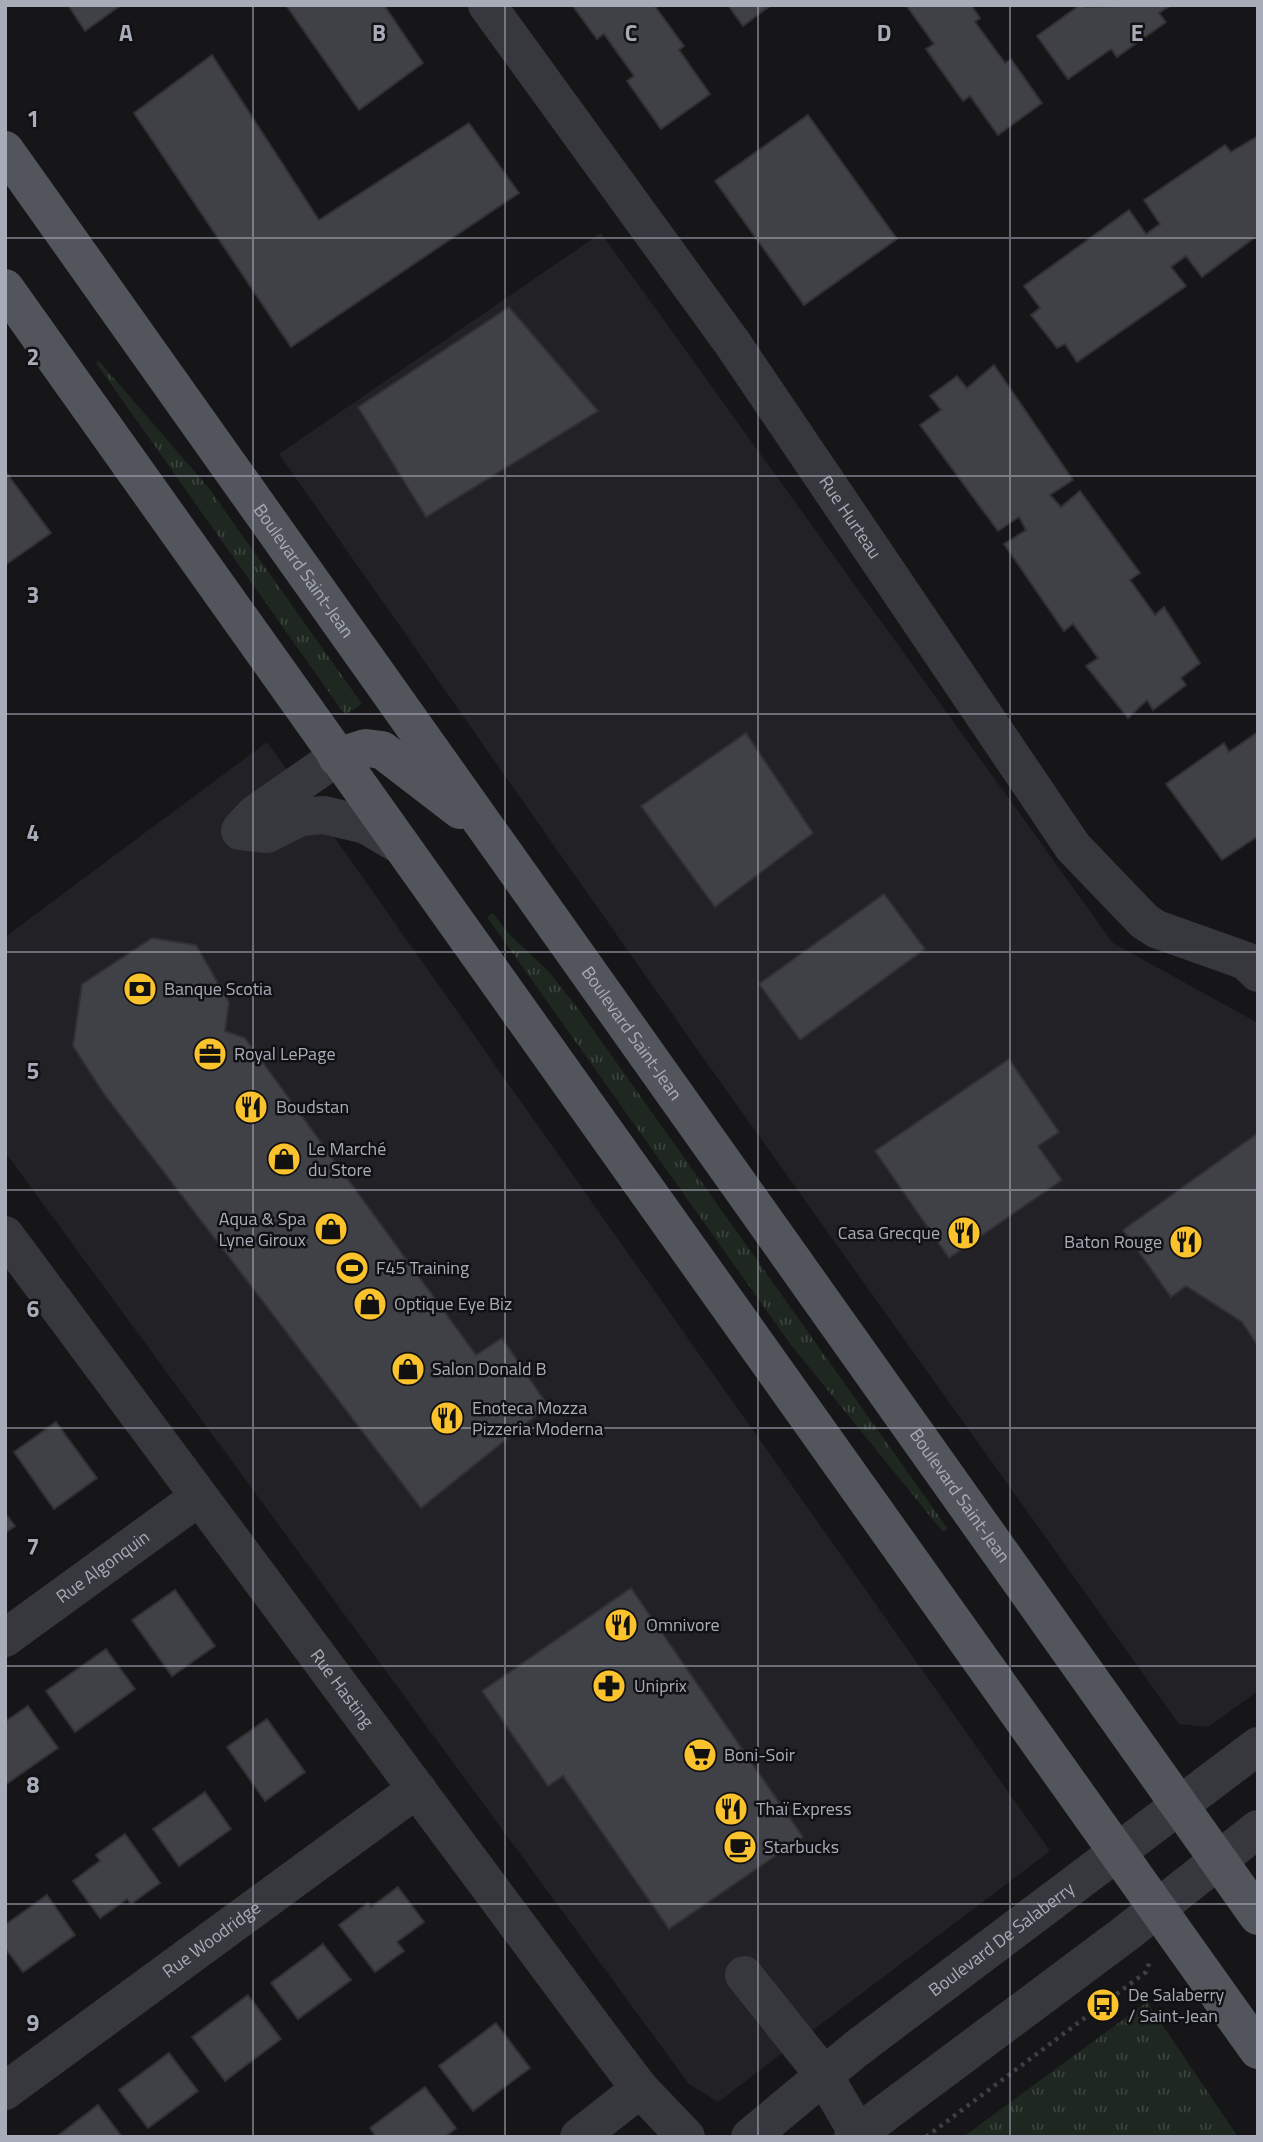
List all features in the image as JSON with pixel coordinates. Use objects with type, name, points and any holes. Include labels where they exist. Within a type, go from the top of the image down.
[{"type":"main road","name":"Boulevard Saint-Jean","points":[[5,150],[1177,1806],[1258,1916]]},
{"type":"main road","points":[[5,288],[1258,2050]]},
{"type":"main road","points":[[337,757],[366,748],[382,750],[486,829]]},
{"type":"street","name":"Rue Hurteau","points":[[487,5],[733,344],[1073,847],[1150,925],[1254,962]]},
{"type":"street","points":[[337,757],[255,814],[240,831],[267,834],[300,817],[324,815],[366,825],[400,845]]},
{"type":"street","name":"Rue Hasting","points":[[5,1235],[640,2089],[686,2137]]},
{"type":"street","name":"Rue Algonquin","points":[[5,1638],[199,1497]]},
{"type":"street","name":"Boulevard De Salaberry","points":[[750,2137],[823,2074],[1258,1746]]},
{"type":"street","name":"Rue Woodridge","points":[[5,2091],[417,1789]]},
{"type":"street","points":[[744,1975],[823,2074],[857,2136],[1159,1908],[1258,1829]]},
{"type":"street","points":[[579,2137],[640,2089]]},
{"type":"path","points":[[926,2137],[1146,1972]]},
{"type":"shaded area","points":[[601,233],[1113,943],[1258,1023],[1258,1691],[1208,1727],[1179,1724],[692,1042],[279,454]]},
{"type":"shaded area","points":[[267,742],[1050,1851],[718,2102],[689,2084],[5,1152],[5,937]]},
{"type":"green space","points":[[99,361],[208,487],[362,704],[345,715],[96,363]]},
{"type":"green space","points":[[493,913],[507,932],[550,973],[582,1014],[948,1529],[943,1532],[791,1345],[487,917]]},
{"type":"green space","points":[[1147,2002],[1238,2137],[963,2137]]},
{"type":"building","points":[[68,5],[121,5],[85,31]]},
{"type":"building","points":[[286,5],[384,5],[423,63],[359,110]]},
{"type":"building","points":[[572,5],[654,5],[684,46],[679,50],[710,94],[661,129],[627,81],[634,76],[604,34],[597,39]]},
{"type":"building","points":[[728,5],[771,5],[743,26]]},
{"type":"building","points":[[906,5],[971,5],[980,18],[975,22],[1005,63],[1011,59],[1042,103],[998,135],[970,96],[963,101],[926,49],[934,44]]},
{"type":"building","points":[[1080,5],[1171,5],[1159,13],[1166,22],[1117,57],[1111,49],[1068,79],[1037,36]]},
{"type":"building","points":[[212,55],[319,220],[469,123],[519,193],[291,347],[134,113]]},
{"type":"building","points":[[808,115],[897,239],[804,305],[715,181]]},
{"type":"building","points":[[1258,136],[1258,235],[1202,277],[1186,256],[1171,267],[1186,286],[1077,362],[1065,344],[1057,348],[1031,315],[1040,308],[1024,286],[1129,210],[1146,234],[1160,224],[1144,200],[1225,145],[1231,152]]},
{"type":"building","points":[[509,307],[598,411],[426,517],[358,407]]},
{"type":"building","points":[[994,365],[1073,480],[1050,495],[1061,507],[1080,491],[1140,573],[1130,580],[1155,615],[1164,607],[1200,663],[1181,678],[1186,685],[1153,710],[1147,700],[1128,718],[1086,666],[1098,658],[1073,624],[1064,631],[1004,544],[1026,530],[1019,517],[998,531],[920,425],[941,410],[930,396],[957,376],[967,388]]},
{"type":"building","points":[[5,471],[51,533],[5,565]]},
{"type":"building","points":[[1258,732],[1258,836],[1222,860],[1166,784],[1224,743],[1229,752]]},
{"type":"building","points":[[746,733],[813,833],[715,907],[641,806]]},
{"type":"building","points":[[884,894],[925,949],[800,1040],[759,984]]},
{"type":"building","points":[[152,938],[196,945],[229,1002],[225,1031],[245,1038],[476,1355],[502,1338],[548,1406],[421,1508],[104,1094],[73,1046],[82,984]]},
{"type":"building","points":[[1009,1059],[1059,1132],[1038,1146],[1062,1180],[949,1258],[875,1151]]},
{"type":"building","points":[[1258,1133],[1258,1346],[1242,1322],[1186,1286],[1171,1297],[1123,1230]]},
{"type":"building","points":[[56,1422],[97,1478],[54,1509],[14,1452]]},
{"type":"building","points":[[5,1513],[15,1526],[5,1533]]},
{"type":"building","points":[[631,1588],[803,1837],[669,1929],[563,1776],[548,1786],[482,1691]]},
{"type":"building","points":[[175,1590],[215,1646],[172,1676],[132,1620]]},
{"type":"building","points":[[106,1649],[135,1689],[75,1732],[46,1691]]},
{"type":"building","points":[[28,1706],[58,1748],[5,1785],[5,1722]]},
{"type":"building","points":[[267,1719],[305,1772],[265,1801],[227,1747]]},
{"type":"building","points":[[205,1792],[231,1829],[179,1866],[153,1829]]},
{"type":"building","points":[[125,1834],[160,1883],[131,1904],[127,1899],[100,1918],[73,1881],[100,1861],[96,1855]]},
{"type":"building","points":[[398,1887],[424,1922],[397,1942],[404,1951],[375,1972],[339,1925],[368,1903],[371,1907]]},
{"type":"building","points":[[47,1895],[75,1935],[23,1972],[5,1948],[5,1925]]},
{"type":"building","points":[[323,1944],[351,1980],[298,2019],[271,1983]]},
{"type":"building","points":[[248,1995],[281,2039],[225,2081],[192,2037]]},
{"type":"building","points":[[496,2023],[530,2068],[473,2111],[439,2066]]},
{"type":"building","points":[[169,2053],[198,2091],[148,2128],[119,2090]]},
{"type":"building","points":[[425,2087],[456,2128],[445,2137],[376,2137],[370,2128]]},
{"type":"building","points":[[98,2105],[122,2137],[56,2137]]},
{"type":"place","name":"Banque Scotia","points":[[140,989]]},
{"type":"place","name":"Royal LePage","points":[[210,1054]]},
{"type":"place","name":"Boudstan","points":[[251,1107]]},
{"type":"place","name":"Le Marché du Store","points":[[284,1159]]},
{"type":"place","name":"Aqua & Spa Lyne Giroux","points":[[331,1229]]},
{"type":"place","name":"Casa Grecque","points":[[964,1233]]},
{"type":"place","name":"Baton Rouge","points":[[1186,1242]]},
{"type":"place","name":"F45 Training","points":[[352,1268]]},
{"type":"place","name":"Optique Eye Biz","points":[[370,1304]]},
{"type":"place","name":"Salon Donald B","points":[[408,1369]]},
{"type":"place","name":"Enoteca Mozza Pizzeria Moderna","points":[[447,1418]]},
{"type":"place","name":"Omnivore","points":[[621,1625]]},
{"type":"place","name":"Uniprix","points":[[609,1686]]},
{"type":"place","name":"Boni-Soir","points":[[700,1755]]},
{"type":"place","name":"Thaï Express","points":[[731,1809]]},
{"type":"place","name":"Starbucks","points":[[740,1847]]},
{"type":"place","name":"De Salaberry / Saint-Jean","points":[[1103,2005]]}]
